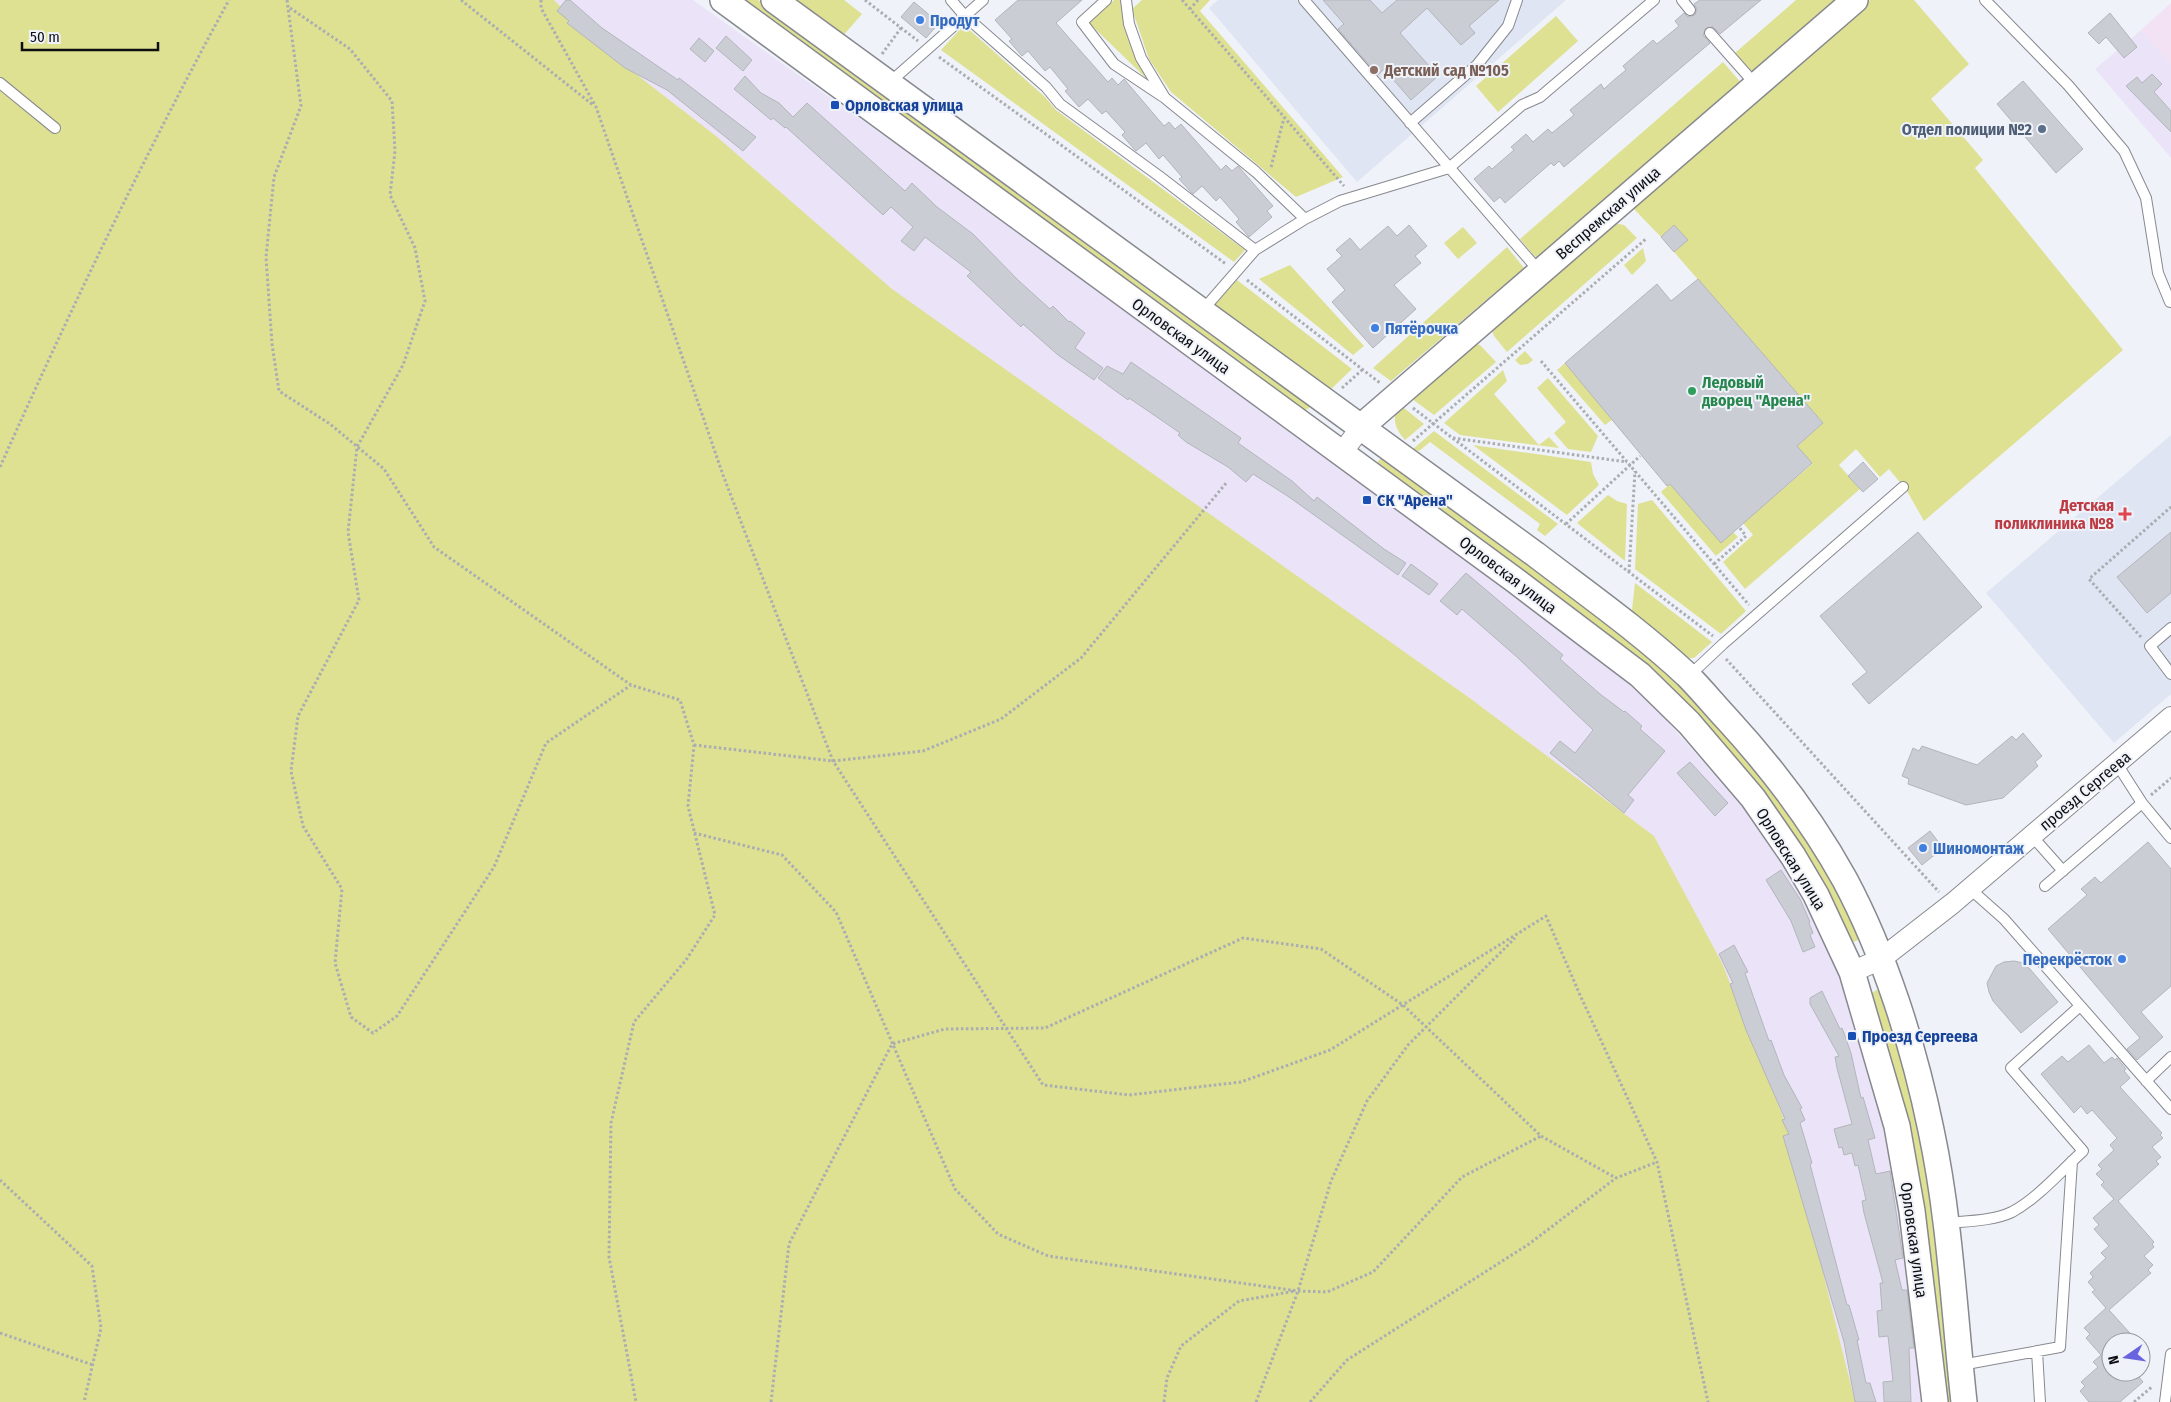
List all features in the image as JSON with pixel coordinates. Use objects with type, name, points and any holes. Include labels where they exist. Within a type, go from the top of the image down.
[{"type":"street","name":"Орловская улица","points":[[723,0],[1516,581],[1640,675],[1689,723],[1753,798],[1794,856],[1816,895],[1852,972],[1897,1126],[1912,1211],[1935,1402]]},
{"type":"street","name":"Орловская улица","points":[[774,0],[1362,426],[1543,560],[1651,643],[1689,677],[1759,754],[1802,812],[1844,878],[1881,959],[1913,1060],[1931,1130],[1946,1223],[1964,1402]]},
{"type":"street","name":"Веспремская улица","points":[[1362,426],[1855,0]]},
{"type":"street","points":[[1341,454],[1362,426]]},
{"type":"street","name":"проезд Сергеева","points":[[1852,972],[1881,959],[1954,903],[1969,888],[2171,717]]},
{"type":"lane","points":[[951,0],[964,15],[1046,87],[1060,104],[1159,176],[1255,250]]},
{"type":"lane","points":[[889,84],[983,0]]},
{"type":"lane","points":[[1106,0],[1082,22],[1114,64],[1165,98],[1267,182],[1305,219]]},
{"type":"lane","points":[[1126,0],[1130,24],[1141,58],[1165,98]]},
{"type":"lane","points":[[1304,0],[1540,272]]},
{"type":"lane","points":[[1410,123],[1477,65],[1508,26],[1518,0]]},
{"type":"lane","points":[[1202,311],[1255,250],[1305,219],[1340,201],[1449,168],[1522,105],[1540,97],[1654,0]]},
{"type":"lane","points":[[1682,0],[1690,10]]},
{"type":"lane","points":[[1985,0],[2068,85],[2124,150],[2146,198],[2158,273],[2170,302]]},
{"type":"lane","points":[[1710,33],[1756,85]]},
{"type":"lane","points":[[0,83],[55,128]]},
{"type":"lane","points":[[1689,677],[1723,644],[1904,487]]},
{"type":"lane","points":[[2171,628],[2150,646],[2171,674]]},
{"type":"lane","points":[[2117,764],[2142,803],[2171,838]]},
{"type":"lane","points":[[2045,886],[2142,803]]},
{"type":"lane","points":[[2032,836],[2063,871]]},
{"type":"lane","points":[[1969,888],[2004,919],[2171,1109]]},
{"type":"lane","points":[[1946,1223],[1994,1217],[2010,1212],[2024,1204],[2083,1151],[2011,1068],[2080,1006]]},
{"type":"lane","points":[[2146,1081],[2171,1056]]},
{"type":"lane","points":[[1960,1365],[2060,1347],[2072,1161]]},
{"type":"lane","points":[[2037,1351],[2040,1402]]},
{"type":"lane","points":[[2165,1402],[2171,1354]]},
{"type":"path","points":[[0,467],[77,297],[169,110],[230,0]]},
{"type":"path","points":[[288,0],[301,106],[274,177],[266,257],[272,344],[279,391],[330,424],[384,469],[434,547],[631,685],[680,700],[694,745],[688,806],[715,915],[686,960],[634,1022],[611,1122],[609,1257],[636,1402]]},
{"type":"path","points":[[461,0],[596,107]]},
{"type":"path","points":[[540,0],[541,8],[596,107],[724,474],[832,761],[1043,1085],[1130,1095],[1242,1082],[1330,1050],[1546,916],[1580,995],[1657,1162],[1708,1402]]},
{"type":"path","points":[[865,0],[929,49],[1236,272],[1723,644],[1724,657],[1809,748],[1934,888],[1954,903]]},
{"type":"path","points":[[1182,0],[1354,197]]},
{"type":"path","points":[[1190,8],[1198,0]]},
{"type":"path","points":[[289,8],[350,49],[392,101],[395,151],[390,194],[415,248],[425,301],[403,365],[357,447],[348,532],[359,600],[298,716],[291,771],[303,826],[342,889],[336,963],[351,1017],[373,1033],[397,1016],[494,867],[546,742],[631,685]]},
{"type":"path","points":[[1267,182],[1284,118]]},
{"type":"path","points":[[1409,445],[1647,238]]},
{"type":"path","points":[[1541,361],[1757,615]]},
{"type":"path","points":[[1453,438],[1628,464]]},
{"type":"path","points":[[1566,524],[1628,464],[1640,456]]},
{"type":"path","points":[[1629,572],[1634,471]]},
{"type":"path","points":[[694,745],[832,761],[923,751],[1001,719],[1081,658],[1227,482]]},
{"type":"path","points":[[2150,646],[2089,579],[2171,507]]},
{"type":"path","points":[[1714,564],[1746,536],[1739,527]]},
{"type":"path","points":[[2142,803],[2171,778]]},
{"type":"path","points":[[694,832],[782,855],[836,912],[955,1188],[998,1234],[1048,1256],[1298,1291],[1327,1292],[1373,1272],[1462,1178],[1541,1136]]},
{"type":"path","points":[[1256,1402],[1298,1291],[1331,1182],[1367,1101],[1408,1045],[1519,934]]},
{"type":"path","points":[[771,1402],[789,1244],[892,1044],[945,1029],[1045,1028],[1244,938],[1321,949],[1403,1005],[1541,1136],[1616,1178]]},
{"type":"path","points":[[1310,1402],[1347,1360],[1529,1244],[1616,1178],[1657,1162]]},
{"type":"path","points":[[0,1180],[92,1266],[101,1328],[84,1402]]},
{"type":"path","points":[[1164,1402],[1167,1378],[1181,1346],[1239,1301],[1298,1291]]},
{"type":"path","points":[[0,1333],[93,1365]]},
{"type":"shaded area","points":[[554,0],[693,0],[1328,452],[1637,687],[1757,823],[1804,896],[1840,971],[1886,1133],[1905,1238],[1926,1402],[1826,1402],[800,261]]},
{"type":"shaded area","name":"Детский сад №105","points":[[1218,0],[1566,0],[1357,182],[1209,8]]},
{"type":"shaded area","points":[[2171,3],[2171,64],[2141,30]]},
{"type":"shaded area","points":[[2141,30],[2171,64],[2171,158],[2095,69]]},
{"type":"shaded area","name":"Детская поликлиника №8","points":[[2171,435],[2171,694],[2114,743],[1986,593]]},
{"type":"green space","points":[[0,0],[554,0],[597,44],[716,136],[892,289],[1471,699],[1654,836],[1722,963],[1787,1127],[1855,1402],[0,1402]]},
{"type":"green space","points":[[737,0],[758,0],[1307,399],[1310,404],[1309,408],[1304,411]]},
{"type":"green space","points":[[789,0],[844,0],[862,14],[841,38]]},
{"type":"green space","points":[[1114,0],[1121,0],[1127,33],[1149,81],[1089,23]]},
{"type":"green space","points":[[1142,0],[1210,0],[1200,11],[1343,177],[1296,197],[1171,92],[1149,59],[1132,9]]},
{"type":"green space","points":[[1796,0],[1844,0],[1756,76],[1735,53]]},
{"type":"green space","points":[[1870,0],[1914,0],[1969,64],[1931,99],[1983,160],[1975,168],[2123,350],[1924,521],[1907,491],[1889,469],[1880,477],[1856,449],[1839,465],[1860,489],[1745,589],[1723,562],[1753,535],[1743,523],[1812,464],[1797,446],[1823,423],[1674,252],[1687,239],[1674,225],[1661,237],[1632,207]]},
{"type":"green space","points":[[1556,16],[1578,41],[1498,112],[1476,86]]},
{"type":"green space","points":[[964,25],[1045,97],[1056,110],[1245,250],[1234,262],[941,50]]},
{"type":"green space","points":[[1723,62],[1743,85],[1537,259],[1520,239]]},
{"type":"green space","points":[[1613,223],[1624,225],[1637,238],[1507,352],[1494,336],[1491,329]]},
{"type":"green space","points":[[1463,227],[1477,243],[1458,259],[1444,243]]},
{"type":"green space","points":[[1507,247],[1524,268],[1391,381],[1373,368]]},
{"type":"green space","points":[[1643,248],[1646,261],[1632,275],[1624,265]]},
{"type":"green space","points":[[1290,265],[1364,346],[1353,355],[1259,279]]},
{"type":"green space","points":[[1237,280],[1352,369],[1326,394],[1211,309]]},
{"type":"green space","points":[[1475,344],[1480,345],[1496,362],[1434,415],[1408,396]]},
{"type":"green space","points":[[1525,351],[1533,360],[1528,364],[1520,365],[1515,360]]},
{"type":"green space","points":[[1565,363],[1613,419],[1605,425],[1557,370]]},
{"type":"green space","points":[[1503,370],[1507,381],[1494,394],[1539,445],[1549,437],[1559,448],[1460,435],[1444,423]]},
{"type":"green space","points":[[1548,378],[1598,436],[1591,452],[1568,449],[1554,433],[1566,422],[1537,388]]},
{"type":"green space","points":[[1399,404],[1424,424],[1405,440],[1395,423],[1395,414]]},
{"type":"green space","points":[[1434,431],[1558,524],[1545,536],[1537,530],[1540,524],[1430,442],[1419,451],[1413,449]]},
{"type":"green space","points":[[1473,445],[1591,462],[1593,474],[1599,485],[1567,515]]},
{"type":"green space","points":[[1382,458],[1555,581],[1674,675],[1754,760],[1828,869],[1861,939],[1853,942],[1850,940],[1744,769],[1378,466],[1378,461]]},
{"type":"green space","points":[[1670,484],[1738,537],[1716,556],[1661,492]]},
{"type":"green space","points":[[1608,495],[1617,501],[1627,504],[1625,561],[1577,523]]},
{"type":"green space","points":[[1652,500],[1746,611],[1721,634],[1635,569],[1638,504]]},
{"type":"green space","points":[[1635,583],[1712,642],[1694,658],[1684,658],[1636,616],[1632,610]]},
{"type":"green space","points":[[1876,990],[1881,991],[1903,1061],[1928,1169],[1954,1402],[1943,1402],[1871,994]]},
{"type":"building","points":[[566,0],[570,0],[602,28],[678,80],[679,78],[756,137],[743,151],[667,90],[625,68],[567,23],[569,21],[557,11]]},
{"type":"building","points":[[1018,0],[1082,0],[1056,23],[1108,82],[1112,78],[1118,85],[1124,79],[1164,126],[1169,122],[1175,129],[1181,124],[1221,170],[1226,165],[1232,171],[1238,166],[1273,206],[1267,211],[1272,217],[1249,237],[1236,222],[1239,219],[1220,197],[1216,201],[1202,186],[1193,194],[1179,179],[1182,177],[1163,155],[1159,159],[1146,143],[1136,151],[1122,135],[1125,132],[1106,111],[1102,114],[1088,99],[1079,107],[1065,91],[1068,89],[1050,67],[1045,71],[1028,51],[1022,56],[1009,41],[1012,39],[995,20]]},
{"type":"building","points":[[1323,0],[1370,0],[1382,13],[1397,0],[1499,0],[1469,26],[1475,33],[1461,45],[1427,8],[1400,33],[1438,76],[1411,100],[1384,69],[1378,75],[1338,29],[1344,24]]},
{"type":"building","points":[[1700,0],[1761,0],[1720,34],[1713,27],[1706,28],[1703,35],[1710,43],[1564,167],[1559,161],[1554,166],[1551,163],[1505,203],[1500,197],[1494,202],[1474,179],[1489,166],[1492,169],[1514,150],[1511,147],[1526,134],[1533,142],[1548,129],[1552,133],[1574,115],[1570,110],[1601,84],[1604,89],[1626,70],[1623,66],[1653,40],[1657,44],[1679,26],[1675,21],[1684,13],[1688,17],[1695,15],[1697,9],[1694,4]]},
{"type":"building","name":"Продут","points":[[914,2],[939,23],[926,38],[901,17]]},
{"type":"building","points":[[2110,13],[2137,47],[2124,58],[2106,37],[2099,44],[2088,33]]},
{"type":"building","points":[[726,36],[752,60],[743,71],[716,48]]},
{"type":"building","points":[[699,38],[714,51],[705,62],[690,49]]},
{"type":"building","points":[[2152,74],[2162,84],[2154,92],[2171,111],[2171,132],[2126,86],[2137,77],[2142,83]]},
{"type":"building","points":[[745,76],[761,93],[779,103],[793,117],[807,103],[905,191],[912,183],[937,207],[973,234],[1019,281],[1050,309],[1053,306],[1069,322],[1085,333],[1075,348],[1103,368],[1094,380],[1058,355],[1023,324],[1021,327],[967,276],[971,272],[925,237],[914,251],[901,241],[913,227],[891,207],[883,215],[786,127],[773,118],[771,120],[734,89]]},
{"type":"building","name":"Отдел полиции №2","points":[[2023,81],[2083,149],[2056,173],[1997,104]]},
{"type":"building","points":[[1409,225],[1427,246],[1415,256],[1421,263],[1394,285],[1416,309],[1373,348],[1332,302],[1345,290],[1327,269],[1342,256],[1336,250],[1350,238],[1360,250],[1388,226],[1397,236]]},
{"type":"building","points":[[1674,225],[1688,240],[1674,252],[1661,237]]},
{"type":"building","name":"Ледовый дворец \"Арена\"","points":[[1698,279],[1823,423],[1797,446],[1812,463],[1721,543],[1670,484],[1667,486],[1565,363],[1657,284],[1671,301]]},
{"type":"building","points":[[1131,362],[1241,438],[1238,443],[1292,481],[1314,501],[1317,497],[1384,549],[1406,563],[1398,575],[1289,497],[1253,474],[1246,482],[1228,467],[1186,442],[1178,435],[1180,433],[1129,398],[1128,400],[1098,378],[1107,366],[1123,374]]},
{"type":"building","points":[[1863,462],[1878,479],[1863,492],[1848,476]]},
{"type":"building","points":[[1918,532],[1982,607],[1869,704],[1852,684],[1867,672],[1820,616]]},
{"type":"building","points":[[2171,532],[2171,593],[2147,613],[2117,577]]},
{"type":"building","points":[[1411,564],[1438,584],[1429,595],[1402,576]]},
{"type":"building","points":[[1466,573],[1563,655],[1560,659],[1600,694],[1625,711],[1642,726],[1640,729],[1665,751],[1628,795],[1634,800],[1624,813],[1550,753],[1560,741],[1575,753],[1593,730],[1517,657],[1462,609],[1457,615],[1440,601]]},
{"type":"building","points":[[2023,733],[2042,756],[2035,762],[2038,766],[2003,798],[1966,805],[1908,784],[1909,779],[1902,776],[1913,748],[1919,751],[1922,746],[1977,765],[2012,736],[2016,740]]},
{"type":"building","points":[[1690,762],[1728,803],[1715,816],[1677,773]]},
{"type":"building","points":[[1930,831],[1943,848],[1922,865],[1908,848]]},
{"type":"building","name":"Перекрёсток","points":[[2148,842],[2171,869],[2171,986],[2141,1012],[2163,1037],[2137,1060],[2127,1049],[2140,1038],[2048,929],[2087,895],[2081,889],[2095,877],[2101,883]]},
{"type":"building","points":[[1781,870],[1800,899],[1813,933],[1810,935],[1815,947],[1803,952],[1791,921],[1766,880]]},
{"type":"building","points":[[1734,945],[1748,972],[1745,973],[1769,1041],[1771,1040],[1784,1075],[1802,1108],[1800,1109],[1805,1120],[1800,1123],[1812,1163],[1810,1164],[1847,1305],[1849,1305],[1859,1340],[1857,1340],[1866,1383],[1870,1383],[1876,1402],[1855,1402],[1844,1342],[1783,1136],[1789,1134],[1782,1120],[1785,1119],[1746,1030],[1730,984],[1733,983],[1719,954]]},
{"type":"building","points":[[2014,961],[2023,963],[2030,969],[2058,1002],[2021,1033],[1993,1001],[1987,983],[1996,966],[2004,962]]},
{"type":"building","points":[[1822,991],[1840,1029],[1842,1028],[1851,1053],[1861,1098],[1863,1097],[1875,1138],[1868,1140],[1876,1174],[1890,1171],[1903,1258],[1895,1260],[1902,1290],[1907,1290],[1914,1348],[1909,1348],[1911,1402],[1884,1402],[1883,1382],[1893,1381],[1888,1336],[1879,1337],[1877,1311],[1882,1310],[1880,1283],[1883,1283],[1864,1213],[1862,1201],[1866,1200],[1858,1165],[1855,1166],[1852,1153],[1844,1155],[1842,1147],[1839,1148],[1834,1129],[1852,1124],[1837,1068],[1835,1057],[1839,1056],[1810,1004],[1810,998]]},
{"type":"building","points":[[2089,1045],[2104,1063],[2112,1057],[2115,1060],[2117,1058],[2126,1069],[2124,1071],[2130,1078],[2120,1087],[2162,1133],[2160,1135],[2163,1138],[2152,1147],[2161,1157],[2156,1161],[2159,1164],[2118,1201],[2154,1242],[2152,1244],[2154,1247],[2144,1256],[2153,1265],[2148,1270],[2151,1273],[2109,1310],[2129,1332],[2101,1332],[2101,1355],[2086,1338],[2090,1334],[2084,1328],[2106,1308],[2092,1292],[2095,1290],[2088,1282],[2093,1277],[2090,1273],[2106,1258],[2101,1253],[2109,1246],[2094,1229],[2099,1225],[2093,1218],[2114,1199],[2101,1185],[2104,1182],[2096,1174],[2102,1169],[2098,1165],[2114,1150],[2110,1145],[2117,1138],[2092,1110],[2087,1114],[2081,1106],[2074,1113],[2041,1074],[2062,1056],[2068,1062]]},
{"type":"building","points":[[2101,1355],[2101,1382],[2143,1382],[2120,1402],[2089,1402],[2080,1391],[2085,1386],[2081,1382],[2098,1367],[2093,1362]]},
{"type":"place","name":"Продут","points":[[920,20]]},
{"type":"place","name":"Детский сад №105","points":[[1374,70]]},
{"type":"place","name":"Орловская улица","points":[[835,105]]},
{"type":"place","name":"Отдел полиции №2","points":[[2042,129]]},
{"type":"place","name":"Пятёрочка","points":[[1375,328]]},
{"type":"place","name":"Ледовый дворец \"Арена\"","points":[[1692,391]]},
{"type":"place","name":"СК \"Арена\"","points":[[1367,500]]},
{"type":"place","name":"Детская поликлиника №8","points":[[2125,514]]},
{"type":"place","name":"Шиномонтаж","points":[[1923,848]]},
{"type":"place","name":"Перекрёсток","points":[[2122,959]]},
{"type":"place","name":"Проезд Сергеева","points":[[1852,1036]]}]
